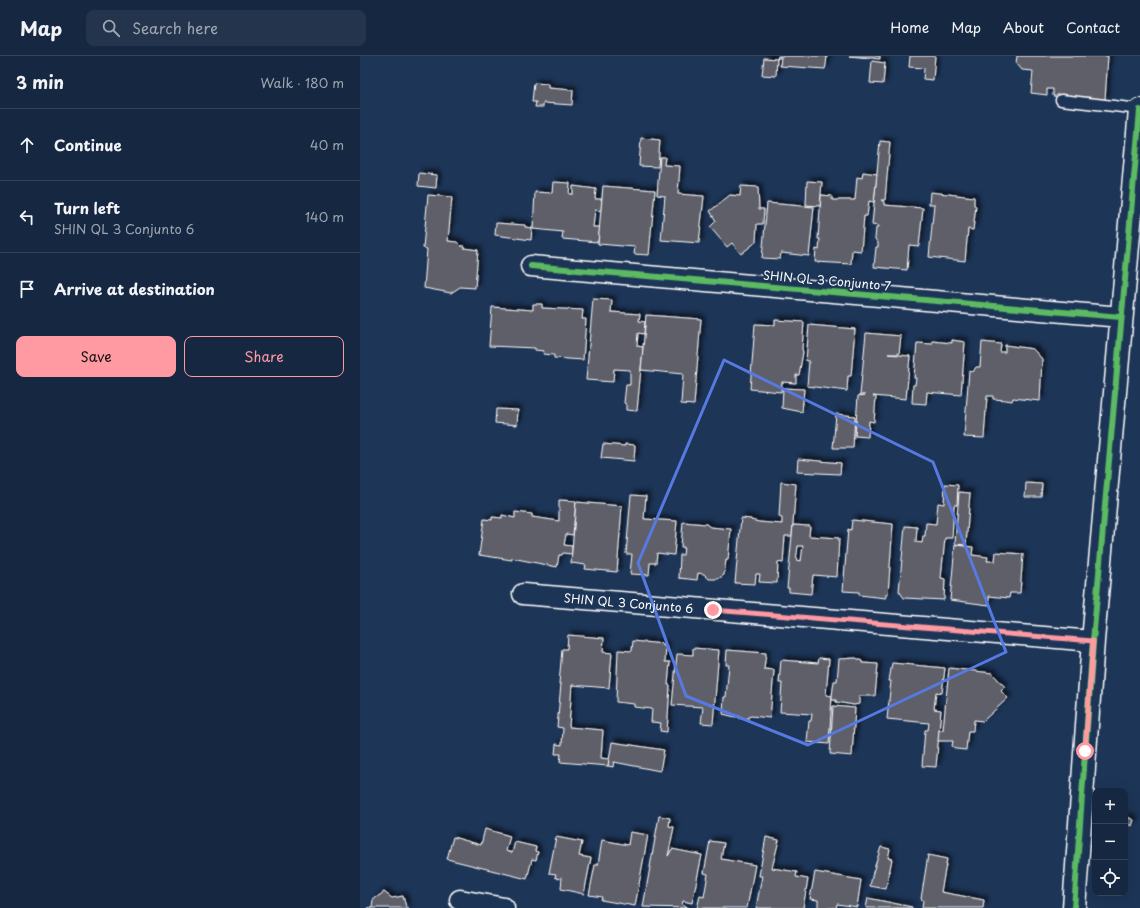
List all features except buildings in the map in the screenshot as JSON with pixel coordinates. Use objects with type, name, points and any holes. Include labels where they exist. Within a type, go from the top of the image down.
[{"type":"street","points":[[1074,908],[1093,641],[1140,110]]},
{"type":"street","name":"SHIN QL 3 Conjunto 7","points":[[532,266],[1121,317]]},
{"type":"street","name":"SHIN QL 3 Conjunto 6","points":[[524,594],[1093,641]]},
{"type":"street","points":[[460,900],[504,908]]},
{"type":"lane","points":[[1061,100],[1140,110]]},
{"type":"highlighted area","points":[[724,360],[933,462],[1006,652],[808,745],[686,696],[638,563]]},
{"type":"cycle path","points":[[1074,908],[1093,641],[1140,110]]},
{"type":"cycle path","points":[[531,266],[1121,317]]},
{"type":"route","points":[[713,610],[1093,641],[1085,751]]}]
